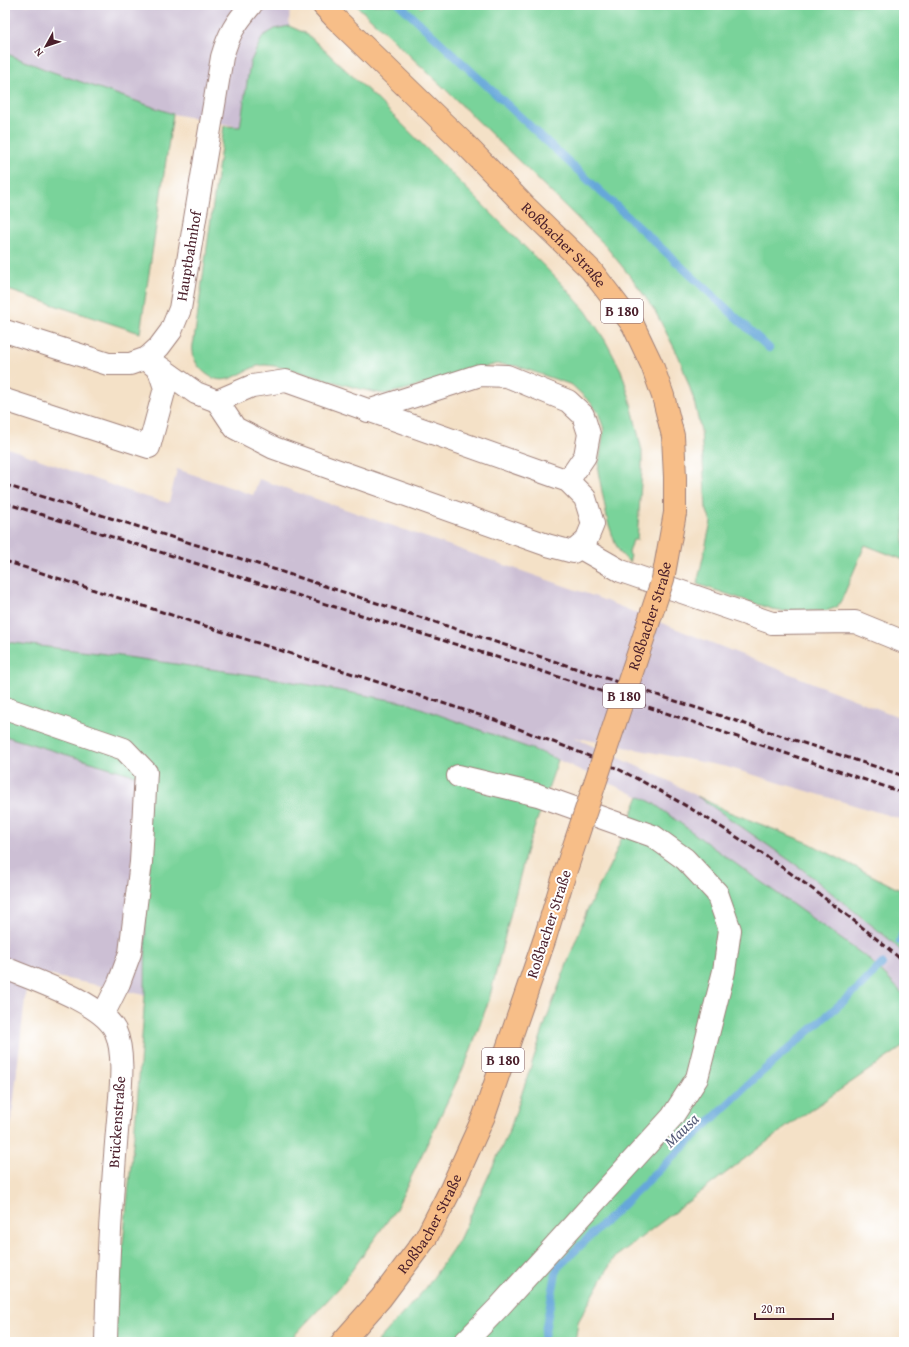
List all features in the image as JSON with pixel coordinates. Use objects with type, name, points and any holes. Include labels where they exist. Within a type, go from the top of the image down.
[{"type":"main road","name":"Roßbacher Straße","points":[[323,5],[591,270],[633,325],[652,365],[664,396],[673,436],[675,477],[675,513],[662,579],[545,938],[484,1116],[451,1189],[426,1238],[381,1298],[342,1342]]},
{"type":"street","name":"Hauptbahnhof","points":[[5,330],[108,364],[130,364],[147,358],[159,347],[171,331],[180,309],[222,57],[228,37],[235,24],[250,5]]},
{"type":"street","points":[[5,400],[149,447],[165,388],[159,370],[147,358]]},
{"type":"street","points":[[147,358],[196,393],[217,401],[234,428],[274,448],[547,545],[573,552],[586,541],[593,524],[585,498],[568,481],[286,381],[252,386],[217,401]]},
{"type":"street","points":[[368,410],[480,375],[507,376],[568,401],[583,415],[590,434],[585,456],[568,481]]},
{"type":"street","points":[[579,547],[621,571],[772,622],[854,622],[904,642]]},
{"type":"street","points":[[5,708],[124,749],[146,772],[141,862],[130,953],[119,983],[103,1015]]},
{"type":"street","points":[[458,776],[538,795],[653,836],[685,859],[717,893],[730,930],[724,971],[697,1078],[672,1117],[499,1307],[465,1342]]},
{"type":"street","name":"Brückenstraße","points":[[5,968],[60,991],[103,1015],[114,1030],[121,1050],[120,1084],[110,1216],[106,1342]]},
{"type":"shaded area","points":[[5,5],[290,5],[289,26],[275,29],[257,48],[250,63],[240,127],[173,114],[47,70],[5,53]]},
{"type":"shaded area","points":[[5,447],[139,495],[169,503],[177,469],[253,495],[259,479],[596,597],[904,719],[904,820],[727,767],[573,737],[665,779],[697,796],[802,869],[890,940],[904,954],[904,995],[869,959],[653,803],[545,754],[407,703],[266,677],[106,654],[5,642]]},
{"type":"shaded area","points":[[5,736],[147,779],[145,995],[28,971],[5,1181]]},
{"type":"green space","points":[[356,5],[418,5],[421,8],[424,5],[904,5],[904,560],[865,545],[842,599],[837,607],[826,611],[778,611],[697,584],[711,522],[706,508],[701,431],[693,397],[679,357],[655,311],[634,281],[603,243],[441,85]]},
{"type":"green space","points":[[289,26],[307,34],[375,97],[559,281],[586,311],[605,340],[621,370],[630,399],[642,451],[637,540],[633,540],[629,553],[631,556],[629,562],[621,554],[615,543],[608,522],[598,471],[604,429],[598,412],[572,385],[517,366],[496,364],[404,390],[384,394],[276,366],[265,365],[252,368],[227,379],[220,380],[210,376],[197,364],[193,356],[193,346],[224,126],[240,127],[250,63],[263,36],[275,29]]},
{"type":"green space","points":[[5,53],[47,70],[173,114],[140,333],[5,289]]},
{"type":"green space","points":[[5,642],[106,654],[266,677],[407,703],[558,760],[526,852],[489,1000],[467,1060],[396,1209],[339,1288],[288,1342],[113,1342],[137,1105],[145,995],[147,779],[5,736]]},
{"type":"green space","points":[[639,796],[653,803],[869,959],[904,995],[904,1046],[789,1125],[614,1258],[578,1322],[575,1342],[377,1342],[426,1288],[459,1240],[510,1129],[549,1012],[588,908],[613,859]]},
{"type":"green space","points":[[697,796],[729,812],[809,843],[904,892],[904,954],[890,940],[802,869]]},
{"type":"waterway","points":[[400,5],[769,348]]},
{"type":"waterway","name":"Mausa","points":[[900,941],[904,930]]},
{"type":"waterway","name":"Mausa","points":[[543,1342],[557,1268],[755,1078],[861,986],[882,964]]},
{"type":"railway","points":[[5,485],[264,566],[904,776]]},
{"type":"railway","points":[[5,503],[535,669],[904,793]]},
{"type":"railway","points":[[5,561],[501,722],[609,765],[698,813],[770,859],[872,935],[904,962]]}]
